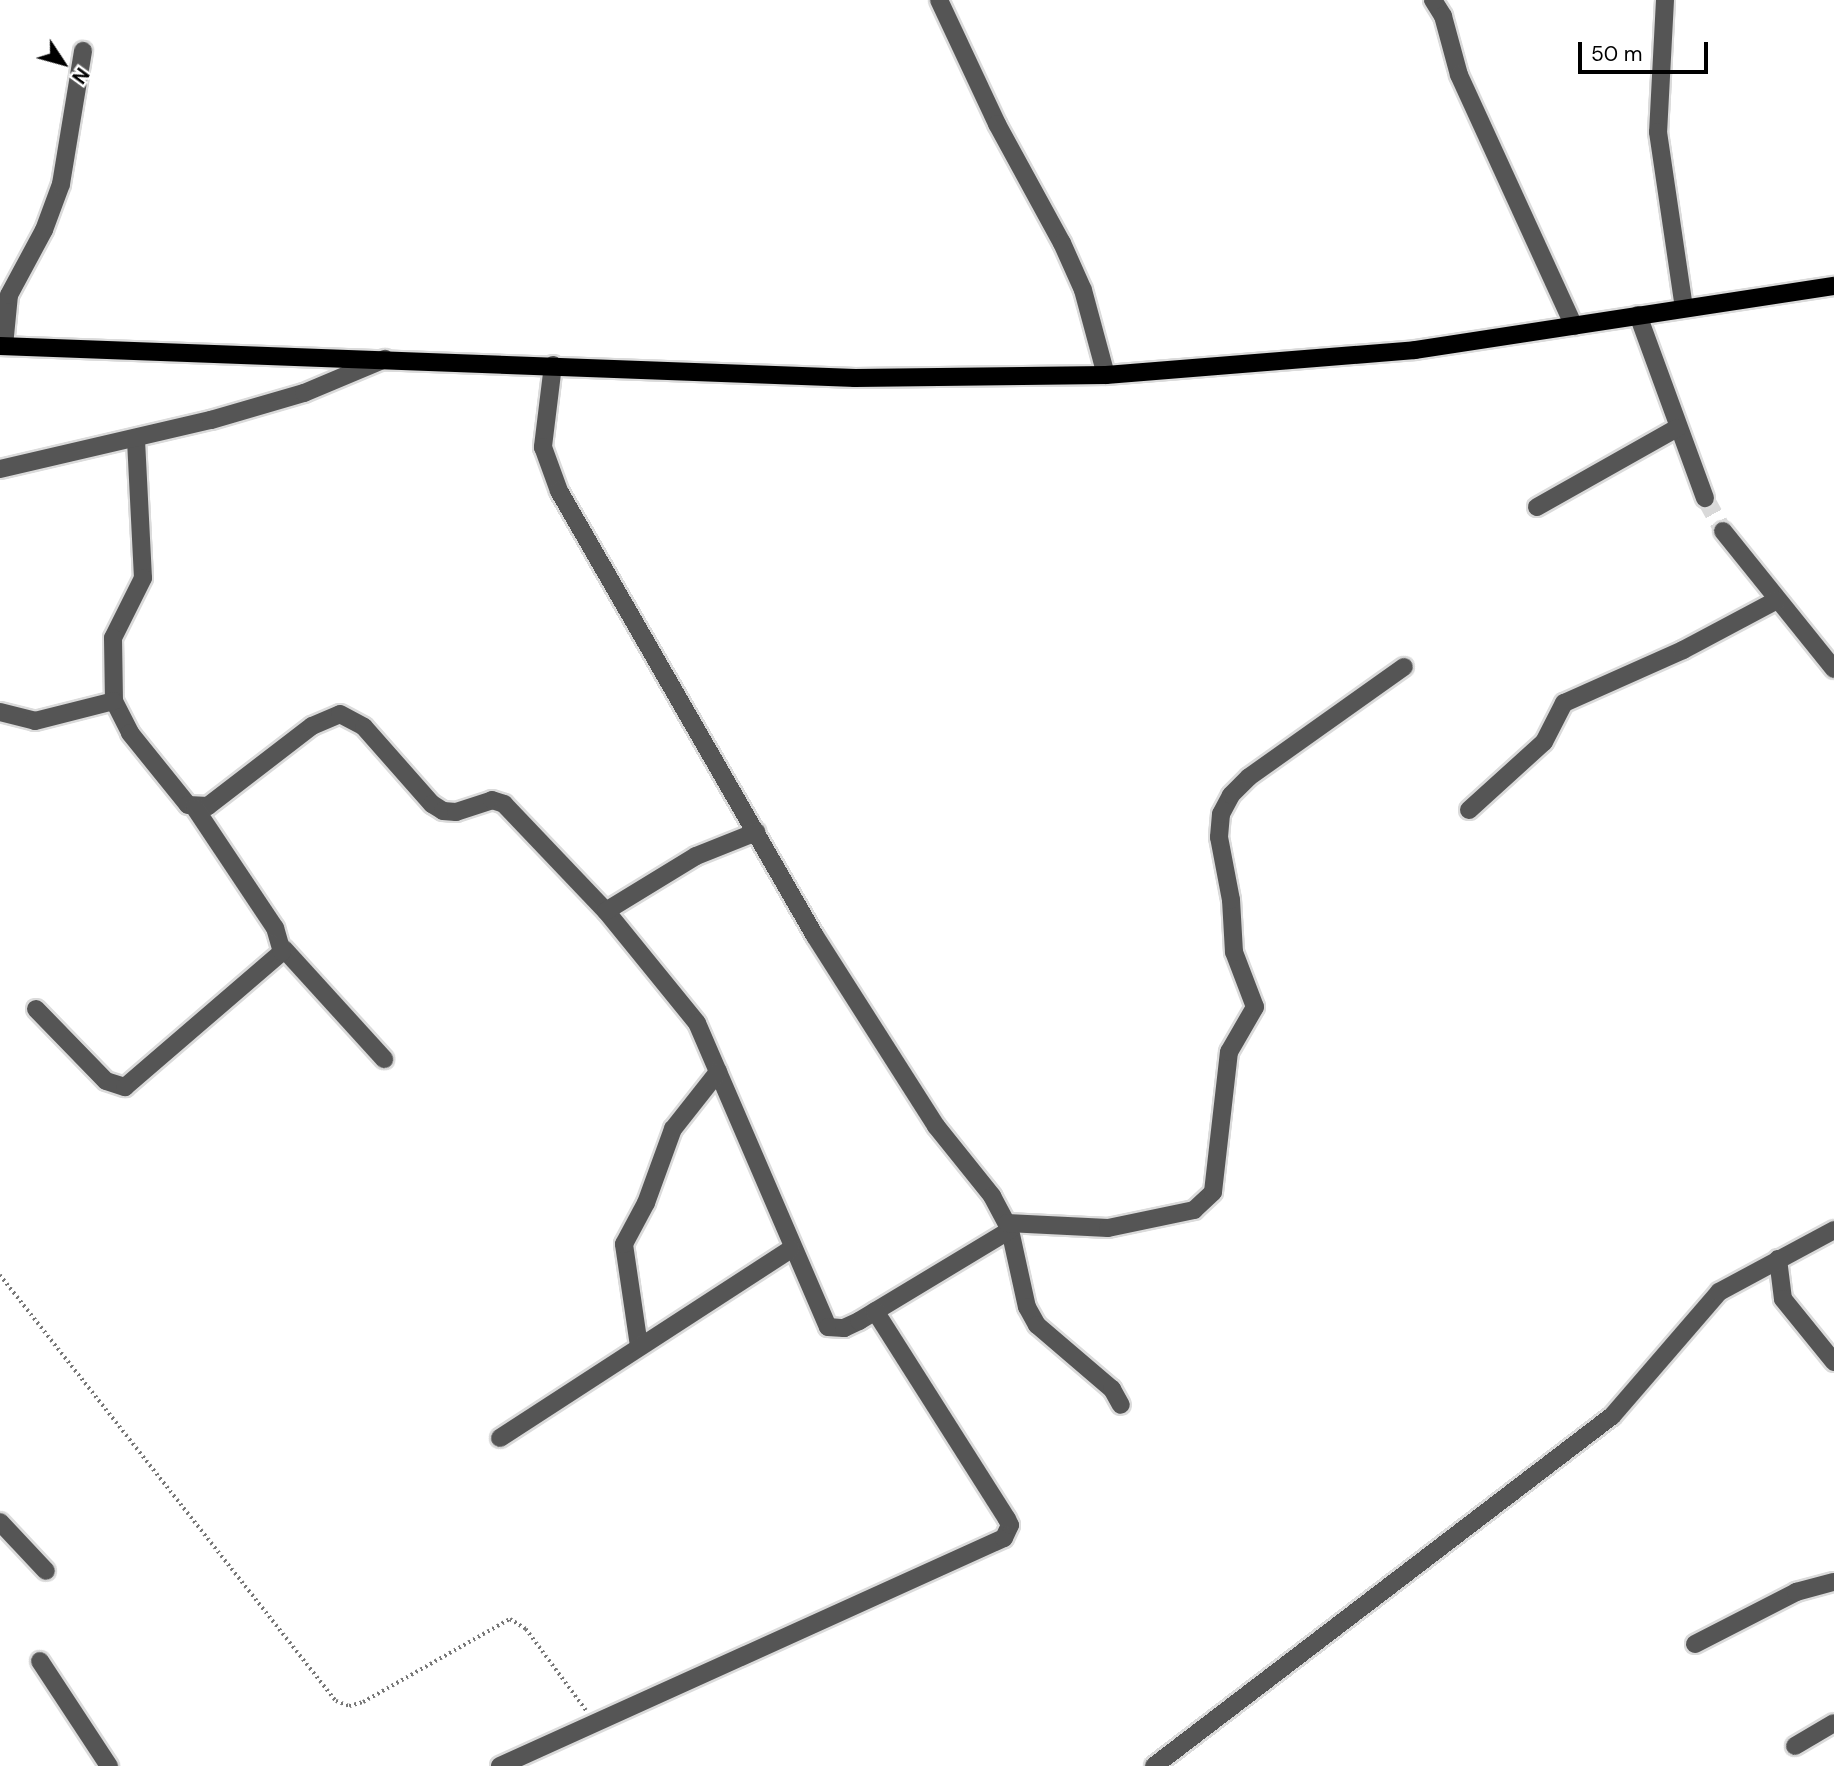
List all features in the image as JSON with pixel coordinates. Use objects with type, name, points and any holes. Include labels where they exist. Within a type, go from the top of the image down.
[{"type":"main road","points":[[2,346],[855,378],[1106,375],[1317,360],[1574,326],[1834,286]]},
{"type":"street","points":[[939,0],[997,124],[1062,243],[1083,290],[1106,375]]},
{"type":"street","points":[[1433,0],[1443,16],[1459,75],[1574,326]]},
{"type":"street","points":[[1665,0],[1658,67],[1658,132],[1684,308]]},
{"type":"street","points":[[2,346],[9,295],[44,230],[61,184],[83,51]]},
{"type":"street","points":[[1638,315],[1677,428],[1705,498]]},
{"type":"street","points":[[0,469],[136,440],[304,393],[385,359]]},
{"type":"street","points":[[553,365],[543,447],[548,468],[814,936],[936,1126],[977,1175],[1008,1227],[1027,1307],[1037,1325],[1112,1389],[1121,1405]]},
{"type":"street","points":[[1537,507],[1677,428]]},
{"type":"street","points":[[136,440],[143,578],[113,638],[114,701],[130,733],[178,796],[195,808],[275,928],[284,949],[384,1059]]},
{"type":"street","points":[[1723,531],[1834,669]]},
{"type":"street","points":[[1469,810],[1544,742],[1564,703],[1682,650],[1777,600]]},
{"type":"street","points":[[195,808],[216,801],[312,726],[340,714],[364,727],[432,804],[443,811],[456,812],[492,800],[504,804],[606,911],[697,1023],[791,1248],[828,1327],[844,1328],[1008,1227],[1108,1228],[1194,1210],[1213,1192],[1229,1052],[1255,1007],[1236,962],[1219,837],[1221,814],[1231,795],[1249,777],[1404,667]]},
{"type":"street","points":[[0,712],[35,721],[114,701]]},
{"type":"street","points":[[606,911],[696,856],[756,832]]},
{"type":"street","points":[[36,1009],[106,1081],[125,1087],[284,949]]},
{"type":"street","points":[[639,1346],[624,1244],[646,1203],[669,1137],[718,1072]]},
{"type":"street","points":[[1154,1766],[1612,1416],[1697,1313],[1740,1278],[1834,1230]]},
{"type":"street","points":[[500,1438],[791,1248]]},
{"type":"street","points":[[1778,1259],[1783,1299],[1834,1362]]},
{"type":"street","points":[[500,1766],[997,1542],[1008,1532],[1007,1519],[875,1311]]},
{"type":"street","points":[[0,1522],[46,1571]]},
{"type":"street","points":[[1695,1644],[1796,1592],[1834,1582]]},
{"type":"street","points":[[40,1661],[109,1766]]},
{"type":"street","points":[[1795,1746],[1834,1723]]},
{"type":"path","points":[[0,1275],[336,1701],[349,1706],[363,1702],[510,1619],[526,1629],[596,1722]]},
{"type":"tunnel","points":[[1705,498],[1723,531]]}]
